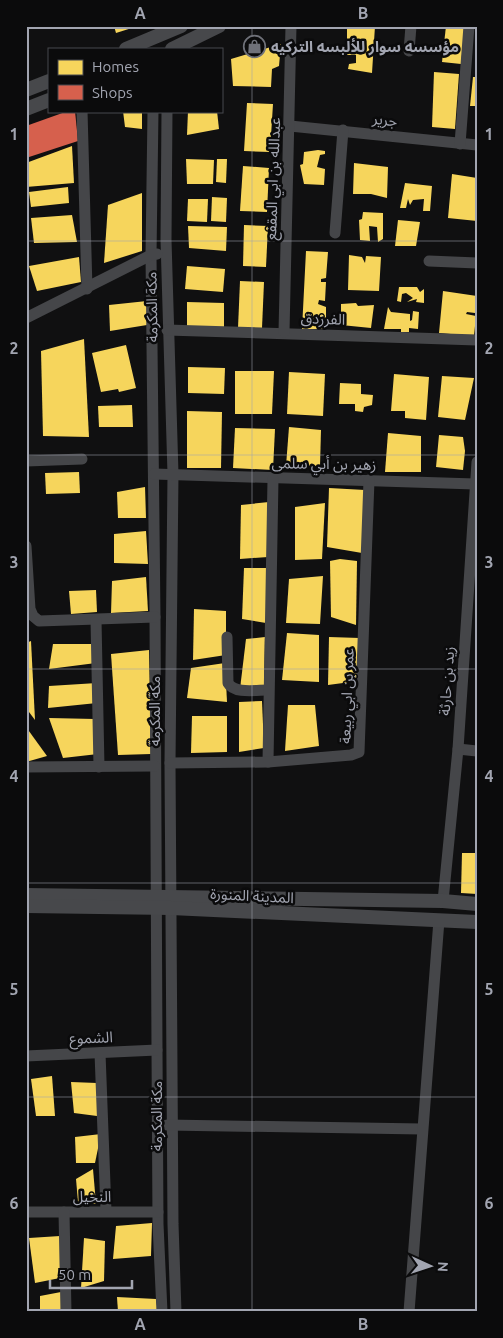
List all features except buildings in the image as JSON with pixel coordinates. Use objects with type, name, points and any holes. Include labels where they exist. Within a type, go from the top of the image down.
[{"type":"main road","points":[[128,48],[181,26]]},
{"type":"main road","points":[[174,48],[219,26]]},
{"type":"main road","points":[[26,90],[48,81]]},
{"type":"main road","points":[[26,109],[48,100]]},
{"type":"main road","points":[[26,894],[156,902]]},
{"type":"main road","points":[[26,906],[156,902],[443,901],[477,904]]},
{"type":"main road","name":"المدينة المنورة","points":[[171,902],[477,922]]},
{"type":"street","name":"عبدالله بن ابي المقفع","points":[[284,332],[291,26]]},
{"type":"street","points":[[409,51],[411,26]]},
{"type":"street","points":[[460,144],[469,26]]},
{"type":"street","points":[[82,112],[87,289]]},
{"type":"street","name":"مكة المكرمة","points":[[153,112],[151,255],[158,1212],[162,1312]]},
{"type":"street","name":"مكة المكرمة","points":[[167,112],[167,330],[173,474],[170,763],[172,1125],[176,1312]]},
{"type":"street","name":"جرير","points":[[290,126],[477,145]]},
{"type":"street","points":[[152,127],[166,127]]},
{"type":"street","points":[[335,233],[343,130]]},
{"type":"street","points":[[26,318],[87,289],[151,255],[166,252]]},
{"type":"street","points":[[429,261],[477,263]]},
{"type":"street","name":"الفرزدق","points":[[167,330],[284,332],[477,340]]},
{"type":"street","points":[[26,461],[82,459]]},
{"type":"street","name":"زيد بن حارثة","points":[[443,901],[458,749],[474,484],[477,462]]},
{"type":"street","name":"زهير بن أبي سلمى","points":[[154,474],[474,484]]},
{"type":"street","points":[[268,762],[273,479]]},
{"type":"street","name":"عمر بن ابي ربيعة","points":[[170,763],[268,762],[351,755],[356,754],[361,748],[369,480]]},
{"type":"street","points":[[26,546],[30,608],[33,616],[38,621],[155,617]]},
{"type":"street","points":[[96,620],[99,766]]},
{"type":"street","points":[[227,638],[228,683],[230,686],[235,690],[268,690]]},
{"type":"street","points":[[458,749],[477,751]]},
{"type":"street","points":[[26,767],[155,766]]},
{"type":"street","points":[[409,1312],[439,920]]},
{"type":"street","name":"الشموع","points":[[26,1056],[157,1050]]},
{"type":"street","points":[[100,1054],[106,1211]]},
{"type":"street","points":[[158,1125],[422,1129]]},
{"type":"street","name":"النخيل","points":[[26,1212],[158,1212]]},
{"type":"street","points":[[64,1212],[66,1312]]},
{"type":"place","name":"مؤسسه سوار للألبسه التركيه","points":[[255,47]]}]
